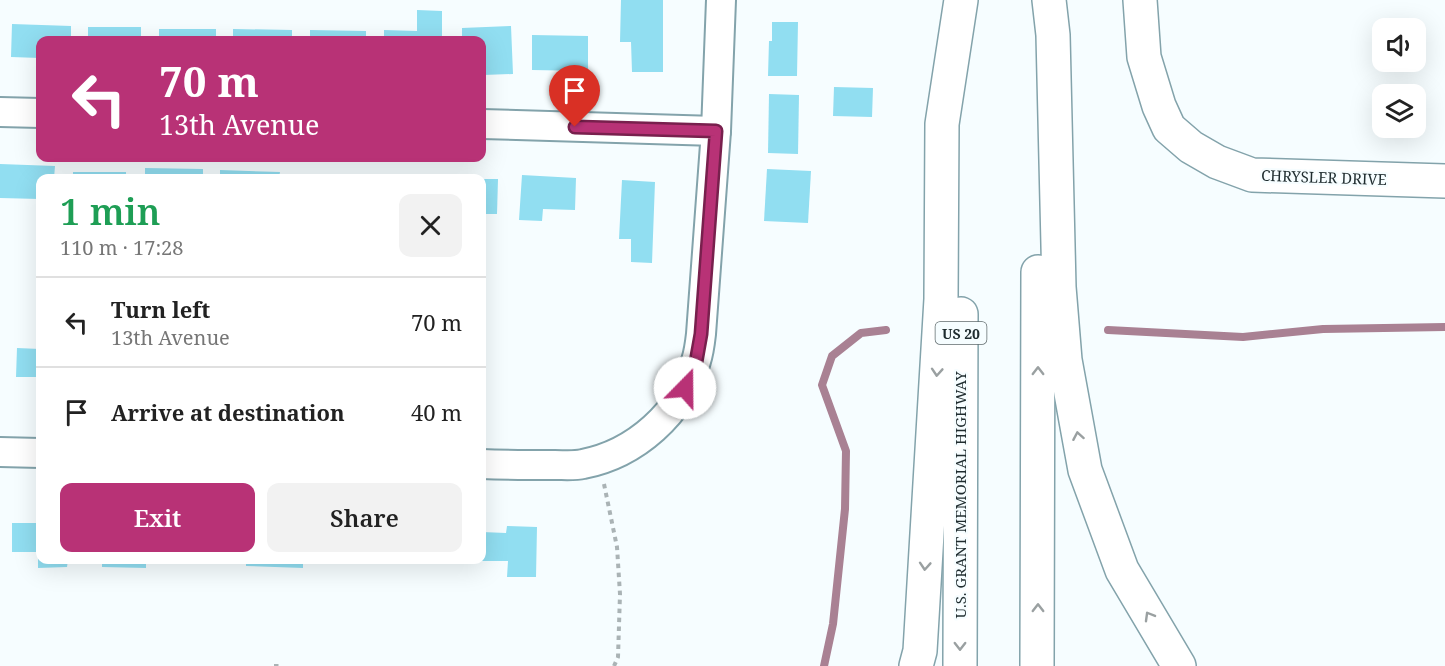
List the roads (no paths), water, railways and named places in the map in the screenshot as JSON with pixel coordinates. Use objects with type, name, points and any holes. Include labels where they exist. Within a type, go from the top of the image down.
[{"type":"main road","points":[[916,666],[920,651],[942,299],[942,124],[963,0]]},
{"type":"main road","name":"U.S. GRANT MEMORIAL HIGHWAY","points":[[960,666],[963,0]]},
{"type":"main road","points":[[1037,666],[1039,0]]},
{"type":"main road","points":[[1049,0],[1053,35],[1057,254],[1061,308],[1065,360],[1085,470],[1122,570],[1179,666]]},
{"type":"main road","name":"CHRYSLER DRIVE","points":[[1140,0],[1144,57],[1159,106],[1169,128],[1191,147],[1217,162],[1252,175],[1445,181]]},
{"type":"street","points":[[486,464],[580,464],[600,460],[626,448],[656,425],[670,412],[685,388],[696,362],[701,334],[716,131],[721,0]]},
{"type":"street","points":[[0,112],[36,113]]},
{"type":"street","points":[[486,124],[716,131]]},
{"type":"street","points":[[0,452],[36,453]]},
{"type":"waterway","points":[[1108,330],[1243,337],[1323,329],[1445,327]]},
{"type":"waterway","points":[[824,666],[833,624],[845,509],[846,451],[822,385],[832,356],[861,333],[886,330]]}]
